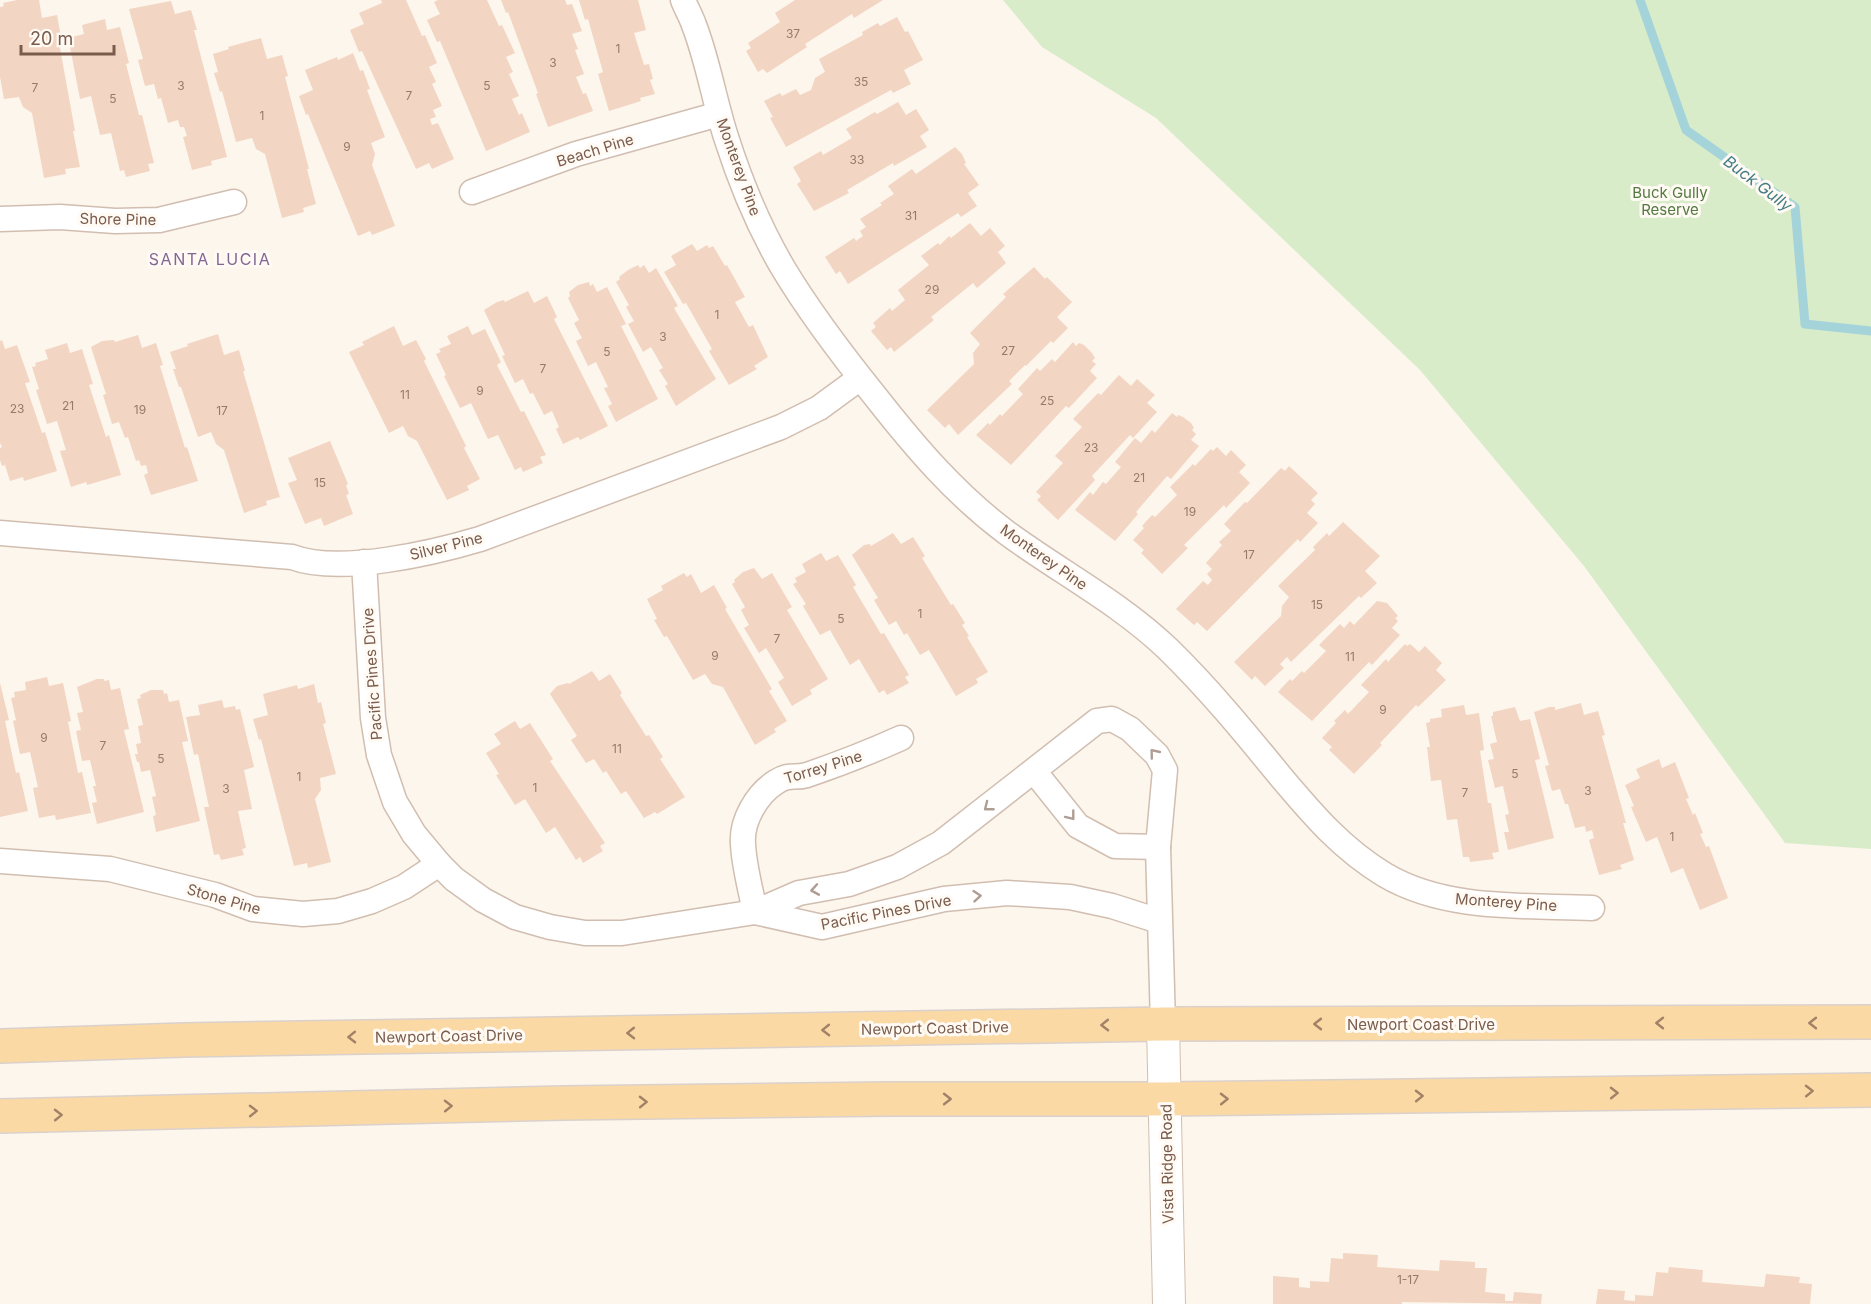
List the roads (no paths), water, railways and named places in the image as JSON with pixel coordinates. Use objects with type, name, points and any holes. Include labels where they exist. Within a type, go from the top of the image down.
[{"type":"main road","name":"Newport Coast Drive","points":[[0,1046],[196,1040],[1163,1024],[1871,1022]]},
{"type":"main road","points":[[0,1116],[888,1099],[1166,1100],[1871,1090]]},
{"type":"street","name":"Monterey Pine","points":[[682,0],[694,26],[725,136],[750,202],[782,266],[820,326],[860,378],[921,454],[963,496],[1008,534],[1119,609],[1166,647],[1207,689],[1320,823],[1346,848],[1386,876],[1419,891],[1467,902],[1592,908]]},
{"type":"street","name":"Beach Pine","points":[[472,192],[576,154],[720,114]]},
{"type":"street","name":"Shore Pine","points":[[0,219],[60,217],[115,221],[159,220],[234,202]]},
{"type":"street","name":"Silver Pine","points":[[0,533],[292,557],[303,561],[364,562],[435,552],[480,539],[781,427],[819,408],[860,378]]},
{"type":"street","name":"Pacific Pines Drive","points":[[364,562],[374,718],[379,755],[395,802],[414,834],[454,879],[483,900],[515,916],[561,930],[621,933],[755,912],[799,893],[849,884],[897,867],[941,843],[1096,721],[1112,719],[1130,729],[1157,755],[1165,770],[1158,847],[1163,1024]]},
{"type":"street","name":"Torrey Pine","points":[[755,912],[742,842],[747,819],[758,798],[775,783],[788,776],[802,777],[854,759],[901,738]]},
{"type":"street","points":[[1034,771],[1078,826],[1115,846],[1158,847]]},
{"type":"street","name":"Stone Pine","points":[[0,861],[110,869],[214,895],[253,909],[303,914],[338,911],[372,901],[404,887],[439,864]]},
{"type":"street","name":"Pacific Pines Drive","points":[[755,912],[822,927],[944,898],[1007,893],[1070,897],[1112,906],[1159,921]]},
{"type":"street","name":"Vista Ridge Road","points":[[1163,1024],[1169,1304]]},
{"type":"waterway","name":"Buck Gully","points":[[1640,0],[1686,130],[1795,207],[1805,324],[1871,331]]},
{"type":"district","name":"SANTA LUCIA","points":[[210,259]]},
{"type":"park label","name":"Buck Gully Reserve","points":[[1670,200]]}]
